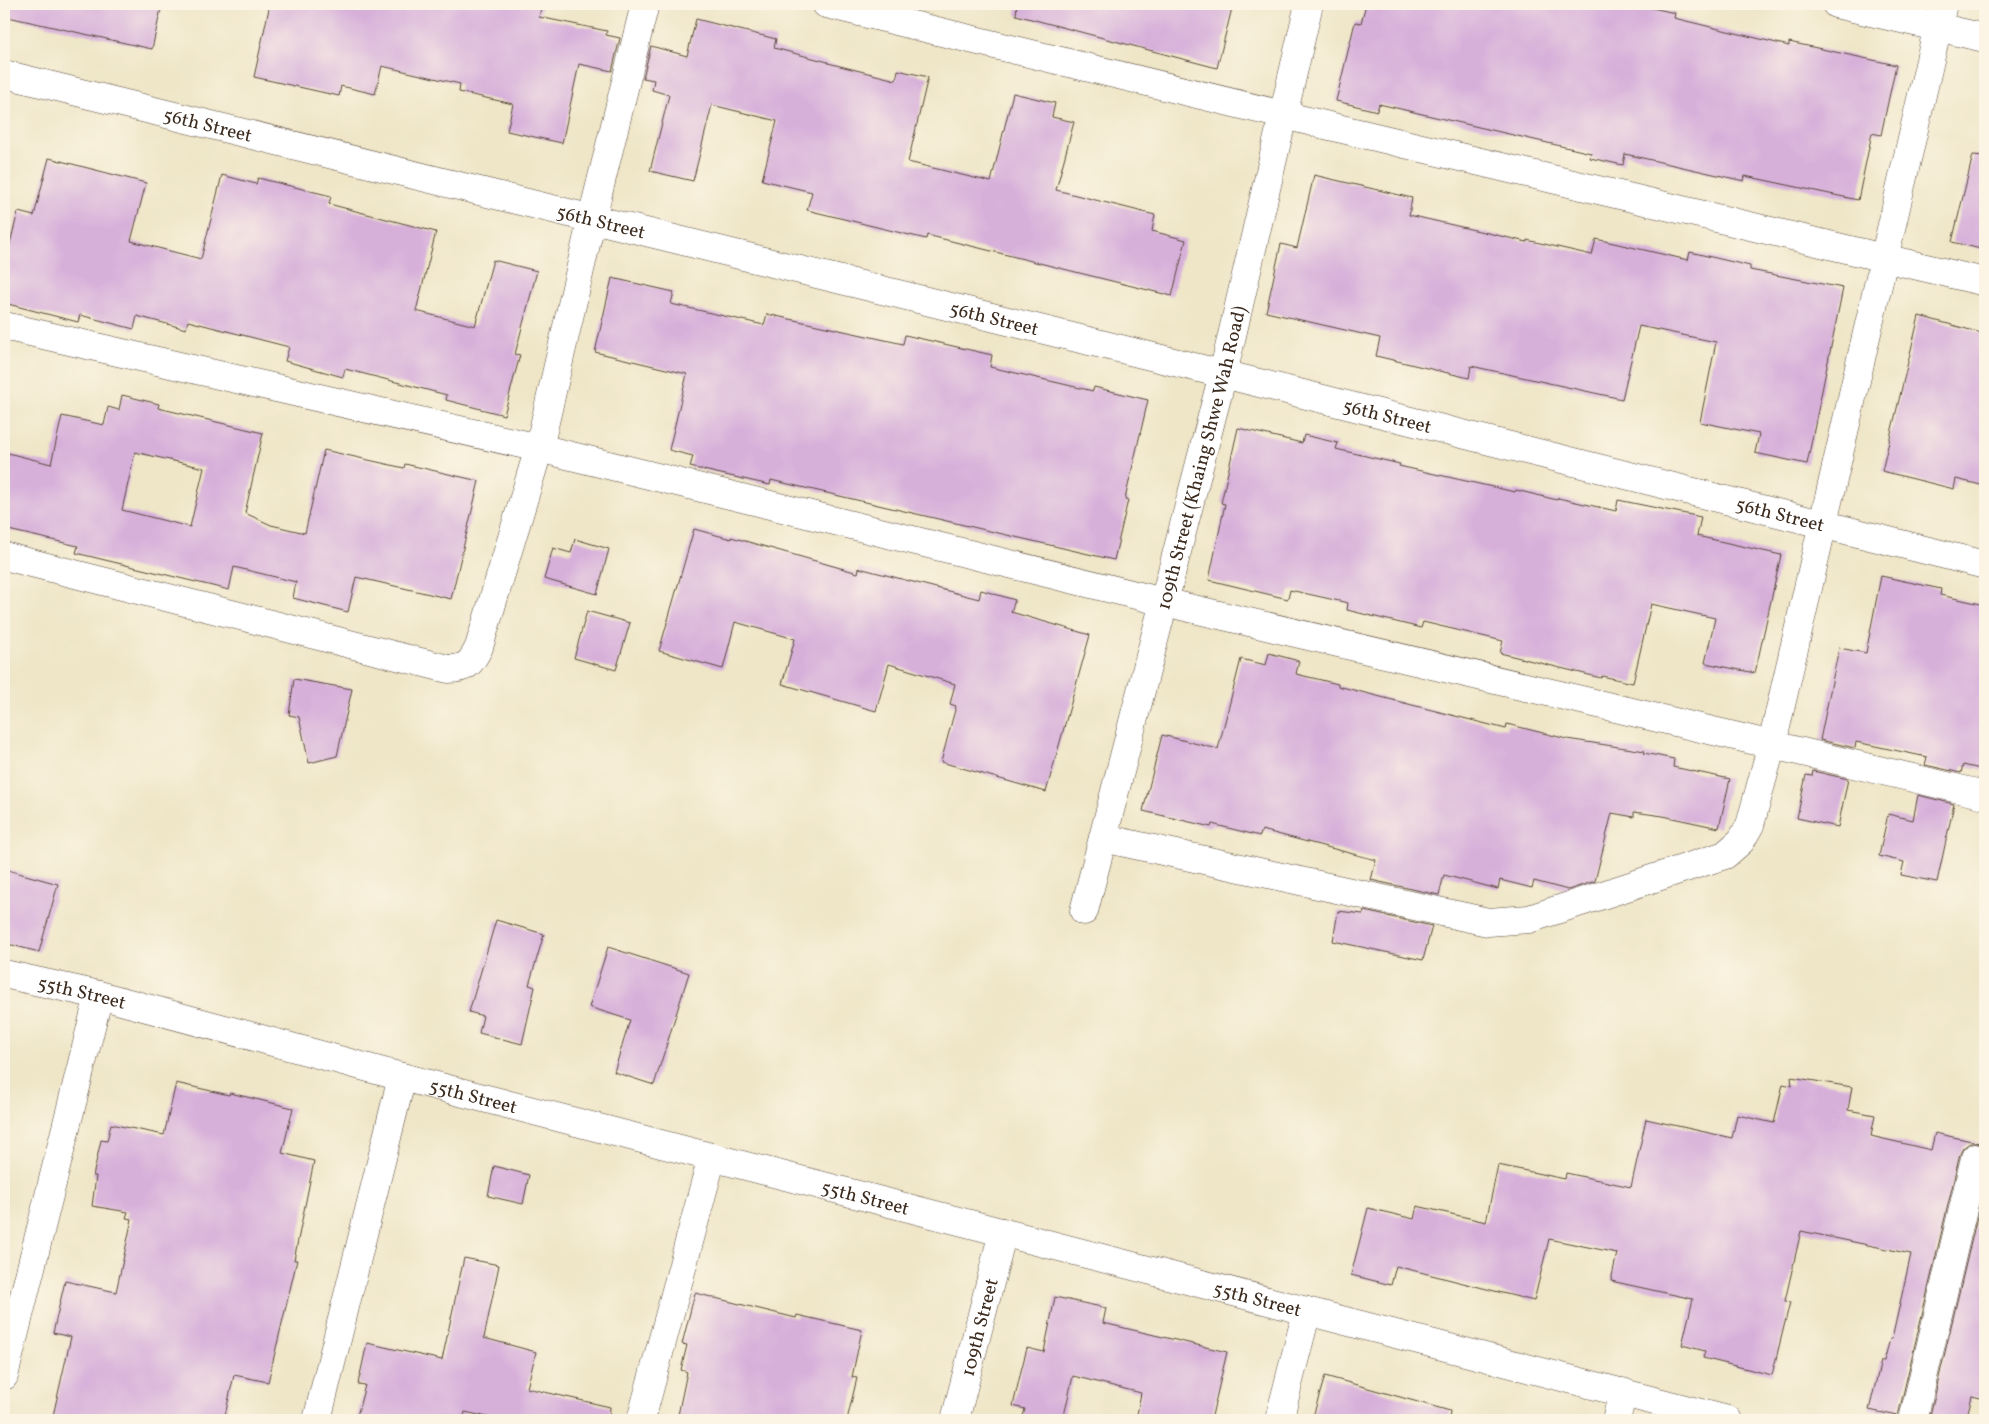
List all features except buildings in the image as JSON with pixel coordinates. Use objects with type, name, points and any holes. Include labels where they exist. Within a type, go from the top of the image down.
[{"type":"street","points":[[4,556],[448,669],[462,669],[473,660],[479,648],[539,448],[592,218],[645,4]]},
{"type":"street","points":[[826,4],[1985,282]]},
{"type":"street","name":"109th Street (Khaing Shwe Wah Road)","points":[[1084,911],[1223,374],[1309,4]]},
{"type":"street","points":[[1836,4],[1940,16],[1985,38]]},
{"type":"street","points":[[1103,838],[1488,922],[1529,919],[1725,855],[1741,841],[1750,825],[1772,744],[1940,16]]},
{"type":"street","name":"56th Street","points":[[4,74],[1223,374],[1985,565]]},
{"type":"street","points":[[4,326],[539,448],[1164,602],[1985,795]]},
{"type":"street","name":"55th Street","points":[[4,974],[99,996],[1728,1420]]},
{"type":"street","points":[[4,1376],[99,996]]},
{"type":"street","points":[[317,1420],[402,1076]]},
{"type":"street","points":[[641,1420],[712,1157]]},
{"type":"street","points":[[1913,1420],[1976,1158]]},
{"type":"street","name":"109th Street","points":[[954,1420],[1003,1232]]},
{"type":"street","points":[[1279,1420],[1307,1311]]},
{"type":"street","points":[[1616,1420],[1623,1392]]}]
